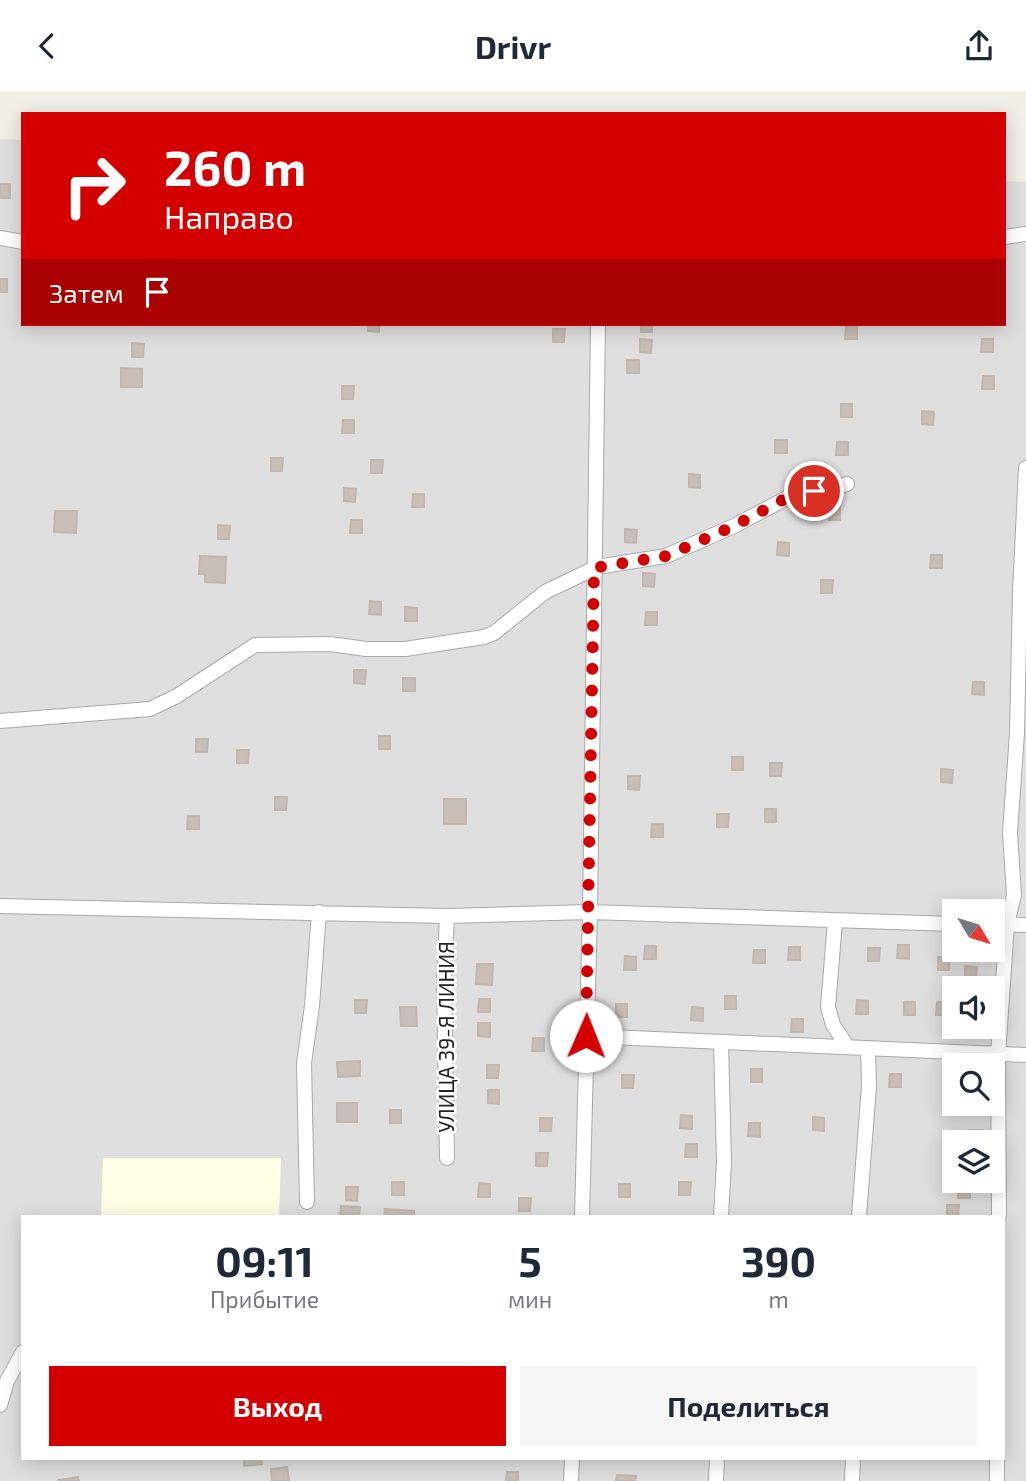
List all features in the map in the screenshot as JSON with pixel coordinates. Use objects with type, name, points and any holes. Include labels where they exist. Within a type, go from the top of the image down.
[{"type":"street","points":[[1006,237],[1026,234]]},
{"type":"street","points":[[0,238],[21,242]]},
{"type":"street","points":[[582,1215],[590,912],[598,326]]},
{"type":"street","points":[[1005,914],[1014,895],[1010,833],[1022,733],[1020,592],[1026,468]]},
{"type":"street","points":[[0,721],[150,709],[177,696],[255,645],[330,644],[366,649],[405,649],[484,636],[494,633],[545,592],[594,568],[666,556],[734,526],[796,493],[833,489],[847,484]]},
{"type":"street","points":[[0,906],[447,916],[590,912],[942,923]]},
{"type":"street","points":[[307,1202],[304,1063],[312,1006],[319,912]]},
{"type":"street","name":"УЛИЦА 39-Я ЛИНИЯ","points":[[447,916],[444,978],[447,1158]]},
{"type":"street","points":[[835,921],[828,1007],[833,1025],[847,1047]]},
{"type":"street","points":[[1005,924],[1026,925]]},
{"type":"street","points":[[998,1053],[999,963]]},
{"type":"street","points":[[586,1036],[955,1053]]},
{"type":"street","points":[[721,1215],[724,1162],[722,1043]]},
{"type":"street","points":[[859,1215],[869,1086],[868,1049]]},
{"type":"street","points":[[1005,1055],[1026,1055]]},
{"type":"street","points":[[998,1116],[999,1215]]},
{"type":"street","points":[[0,1405],[7,1381],[21,1356]]},
{"type":"street","points":[[570,1481],[572,1460]]},
{"type":"street","points":[[716,1481],[717,1460]]},
{"type":"street","points":[[852,1481],[853,1460]]},
{"type":"street","points":[[997,1460],[997,1481]]},
{"type":"shaded area","points":[[0,139],[21,140],[21,326],[1006,326],[1006,181],[1026,182],[1026,1481],[0,1481]]},
{"type":"shaded area","points":[[103,1158],[281,1158],[279,1215],[101,1215]]},
{"type":"building","points":[[0,184],[10,184],[10,198],[0,198]]},
{"type":"building","points":[[0,279],[7,279],[7,292],[0,292]]},
{"type":"building","points":[[368,326],[379,326],[379,332],[368,331]]},
{"type":"building","points":[[641,326],[652,326],[652,332],[641,332]]},
{"type":"building","points":[[846,326],[857,326],[857,339],[845,339]]},
{"type":"building","points":[[553,329],[565,329],[564,342],[553,342]]},
{"type":"building","points":[[640,339],[652,340],[651,353],[640,352]]},
{"type":"building","points":[[982,339],[993,339],[993,352],[981,352]]},
{"type":"building","points":[[132,343],[144,344],[143,357],[132,357]]},
{"type":"building","points":[[627,360],[639,360],[639,373],[627,373]]},
{"type":"building","points":[[121,368],[142,369],[142,387],[121,387]]},
{"type":"building","points":[[983,376],[994,376],[994,389],[982,389]]},
{"type":"building","points":[[342,386],[354,386],[353,399],[342,399]]},
{"type":"building","points":[[841,404],[852,404],[852,417],[841,417]]},
{"type":"building","points":[[922,411],[934,412],[933,425],[922,424]]},
{"type":"building","points":[[343,420],[354,420],[354,433],[342,433]]},
{"type":"building","points":[[775,440],[787,440],[787,453],[775,453]]},
{"type":"building","points":[[837,442],[848,442],[848,455],[836,455]]},
{"type":"building","points":[[271,458],[283,458],[282,471],[271,471]]},
{"type":"building","points":[[371,460],[383,460],[382,473],[371,473]]},
{"type":"building","points":[[689,474],[700,475],[700,488],[689,487]]},
{"type":"building","points":[[344,488],[356,489],[355,502],[344,501]]},
{"type":"building","points":[[413,494],[424,494],[424,507],[412,507]]},
{"type":"building","points":[[829,507],[840,507],[840,520],[829,520]]},
{"type":"building","points":[[55,511],[77,511],[76,533],[54,532]]},
{"type":"building","points":[[351,520],[362,520],[362,533],[350,533]]},
{"type":"building","points":[[218,525],[230,526],[229,539],[218,539]]},
{"type":"building","points":[[625,529],[637,530],[636,543],[625,542]]},
{"type":"building","points":[[778,542],[789,543],[789,556],[777,555]]},
{"type":"building","points":[[931,555],[942,555],[942,568],[930,568]]},
{"type":"building","points":[[200,556],[226,557],[225,583],[205,582],[205,574],[199,574]]},
{"type":"building","points":[[643,573],[655,574],[654,587],[643,586]]},
{"type":"building","points":[[821,580],[833,580],[832,593],[821,593]]},
{"type":"building","points":[[370,601],[381,602],[381,615],[369,614]]},
{"type":"building","points":[[405,607],[417,608],[417,621],[405,621]]},
{"type":"building","points":[[646,612],[657,612],[657,625],[645,625]]},
{"type":"building","points":[[354,670],[366,670],[365,684],[354,683]]},
{"type":"building","points":[[403,678],[415,678],[415,691],[403,691]]},
{"type":"building","points":[[973,682],[984,682],[984,695],[972,694]]},
{"type":"building","points":[[379,736],[390,736],[390,749],[379,749]]},
{"type":"building","points":[[196,739],[208,739],[207,752],[196,752]]},
{"type":"building","points":[[237,750],[249,750],[248,763],[237,763]]},
{"type":"building","points":[[732,757],[743,757],[743,770],[732,770]]},
{"type":"building","points":[[770,763],[782,763],[781,776],[770,776]]},
{"type":"building","points":[[941,769],[953,770],[952,783],[941,782]]},
{"type":"building","points":[[628,776],[640,776],[639,790],[628,789]]},
{"type":"building","points":[[275,797],[287,797],[286,810],[275,810]]},
{"type":"building","points":[[444,799],[466,799],[466,824],[444,824]]},
{"type":"building","points":[[765,809],[776,809],[776,822],[765,822]]},
{"type":"building","points":[[717,814],[729,814],[728,827],[717,827]]},
{"type":"building","points":[[188,816],[199,816],[199,829],[187,829]]},
{"type":"building","points":[[652,824],[663,824],[663,837],[651,837]]},
{"type":"building","points":[[898,945],[909,945],[909,959],[897,958]]},
{"type":"building","points":[[645,946],[656,946],[656,959],[644,959]]},
{"type":"building","points":[[789,947],[800,947],[800,960],[788,960]]},
{"type":"building","points":[[868,948],[880,948],[879,961],[868,961]]},
{"type":"building","points":[[754,950],[765,950],[765,963],[753,963]]},
{"type":"building","points":[[625,956],[636,957],[636,970],[624,970]]},
{"type":"building","points":[[938,957],[942,957],[942,963],[950,963],[949,970],[938,970]]},
{"type":"building","points":[[477,964],[493,964],[492,985],[476,984]]},
{"type":"building","points":[[965,966],[977,967],[976,976],[965,976]]},
{"type":"building","points":[[725,996],[736,996],[736,1009],[725,1009]]},
{"type":"building","points":[[479,999],[490,999],[490,1012],[478,1012]]},
{"type":"building","points":[[355,1000],[367,1000],[366,1013],[355,1013]]},
{"type":"building","points":[[857,1000],[868,1001],[868,1014],[856,1014]]},
{"type":"building","points":[[904,1002],[915,1002],[915,1015],[904,1015]]},
{"type":"building","points":[[937,1002],[942,1002],[942,1015],[936,1015]]},
{"type":"building","points":[[616,1004],[627,1004],[627,1017],[616,1017]]},
{"type":"building","points":[[400,1007],[416,1007],[417,1026],[401,1026]]},
{"type":"building","points":[[692,1007],[703,1008],[703,1021],[691,1020]]},
{"type":"building","points":[[792,1019],[803,1019],[803,1032],[791,1032]]},
{"type":"building","points":[[478,1023],[490,1023],[490,1037],[478,1036]]},
{"type":"building","points":[[533,1038],[544,1038],[544,1051],[532,1051]]},
{"type":"building","points":[[360,1061],[360,1076],[338,1077],[337,1062]]},
{"type":"building","points":[[487,1065],[499,1065],[498,1078],[487,1078]]},
{"type":"building","points":[[751,1069],[762,1069],[762,1082],[751,1082]]},
{"type":"building","points":[[890,1074],[901,1074],[901,1087],[889,1087]]},
{"type":"building","points":[[622,1075],[634,1075],[633,1088],[622,1088]]},
{"type":"building","points":[[488,1090],[499,1090],[499,1104],[488,1103]]},
{"type":"building","points":[[337,1103],[357,1103],[357,1122],[337,1122]]},
{"type":"building","points":[[390,1110],[401,1110],[401,1123],[390,1123]]},
{"type":"building","points":[[681,1115],[692,1116],[692,1129],[680,1128]]},
{"type":"building","points":[[813,1117],[824,1118],[824,1131],[813,1130]]},
{"type":"building","points":[[540,1118],[552,1118],[551,1131],[540,1131]]},
{"type":"building","points":[[749,1123],[760,1123],[760,1137],[748,1136]]},
{"type":"building","points":[[686,1144],[697,1144],[697,1157],[685,1157]]},
{"type":"building","points":[[536,1153],[548,1153],[547,1166],[536,1166]]},
{"type":"building","points":[[392,1182],[404,1182],[404,1195],[392,1195]]},
{"type":"building","points":[[679,1182],[691,1182],[690,1195],[679,1195]]},
{"type":"building","points":[[479,1183],[490,1184],[490,1197],[478,1197]]},
{"type":"building","points":[[619,1184],[630,1184],[630,1197],[619,1197]]},
{"type":"building","points":[[346,1187],[358,1187],[357,1201],[346,1200]]},
{"type":"building","points":[[958,1193],[970,1193],[970,1198],[958,1198]]},
{"type":"building","points":[[519,1198],[531,1198],[530,1211],[519,1211]]},
{"type":"building","points":[[947,1205],[959,1205],[958,1215],[947,1215]]},
{"type":"building","points":[[341,1206],[360,1207],[359,1215],[340,1215]]},
{"type":"building","points":[[385,1209],[414,1211],[414,1215],[384,1215]]},
{"type":"building","points":[[244,1460],[261,1460],[262,1464],[244,1466]]},
{"type":"building","points":[[287,1467],[289,1481],[272,1481],[271,1469]]},
{"type":"building","points":[[507,1472],[518,1472],[518,1481],[506,1481]]},
{"type":"building","points":[[617,1475],[636,1476],[635,1481],[616,1481]]},
{"type":"building","points":[[78,1477],[79,1481],[58,1481],[58,1480]]},
{"type":"route","points":[[586,1036],[594,568],[666,556],[734,526],[796,493],[814,491]]}]
